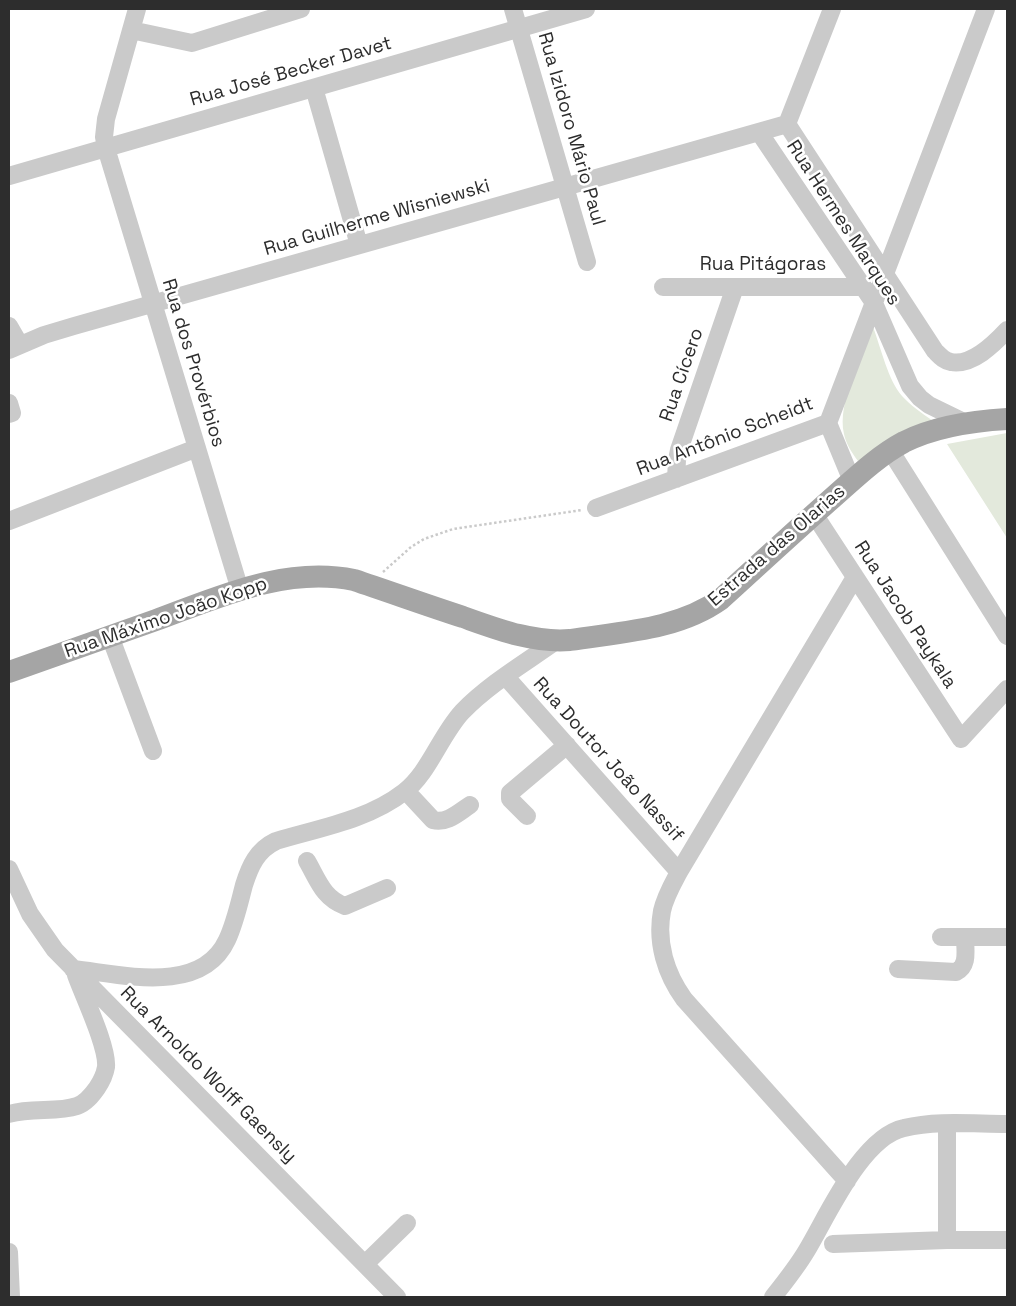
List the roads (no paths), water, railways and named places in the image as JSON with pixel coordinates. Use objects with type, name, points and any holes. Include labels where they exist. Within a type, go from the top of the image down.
[{"type":"main road","name":"Estrada das Olarias","points":[[556,641],[665,624],[696,614],[721,598],[814,514],[890,450],[918,436],[950,426],[1007,419]]},
{"type":"main road","name":"Rua Máximo João Kopp","points":[[9,672],[240,590],[291,578],[316,576],[338,577],[368,584],[515,634],[556,641]]},
{"type":"street","name":"Rua dos Provérbios","points":[[137,9],[106,118],[104,137],[240,590]]},
{"type":"street","points":[[131,30],[192,43],[301,9]]},
{"type":"street","name":"Rua Izidoro Mário Paul","points":[[513,9],[587,262]]},
{"type":"street","name":"Rua José Becker Davet","points":[[9,176],[586,9]]},
{"type":"street","name":"Rua Hermes Marques","points":[[787,124],[832,9]]},
{"type":"street","name":"Rua Antônio Scheidt","points":[[596,508],[828,423],[986,9]]},
{"type":"street","points":[[314,88],[359,245]]},
{"type":"street","name":"Rua Hermes Marques","points":[[787,124],[759,132],[874,303],[910,386],[929,405],[966,423]]},
{"type":"street","name":"Rua Hermes Marques","points":[[787,124],[885,276],[935,351],[943,359],[951,362],[971,359],[980,354],[1007,330]]},
{"type":"street","name":"Rua Guilherme Wisniewski","points":[[14,348],[74,326],[153,303],[759,132]]},
{"type":"street","name":"Rua Pitágoras","points":[[663,287],[863,287]]},
{"type":"street","name":"Rua Cícero","points":[[676,479],[679,450],[735,287]]},
{"type":"street","points":[[9,326],[14,348]]},
{"type":"street","points":[[9,403],[12,412],[9,414]]},
{"type":"street","points":[[828,423],[852,481]]},
{"type":"street","points":[[9,520],[197,448]]},
{"type":"street","points":[[890,450],[1007,636]]},
{"type":"street","name":"Rua Jacob Paykala","points":[[814,514],[960,739],[1007,689]]},
{"type":"street","points":[[847,1181],[684,999],[675,986],[668,970],[663,954],[661,932],[662,912],[668,893],[679,872],[855,577]]},
{"type":"street","points":[[110,636],[154,751]]},
{"type":"street","name":"Estrada das Olarias","points":[[74,969],[157,978],[182,976],[207,965],[227,941],[249,870],[259,852],[276,840],[368,813],[390,802],[406,791],[419,776],[461,713],[476,699],[556,641]]},
{"type":"street","name":"Rua Doutor João Nassif","points":[[506,677],[679,872]]},
{"type":"street","points":[[527,816],[510,799],[510,793],[567,745]]},
{"type":"street","points":[[406,791],[433,820],[439,822],[445,821],[470,805]]},
{"type":"street","points":[[307,861],[326,896],[336,903],[345,906],[387,888]]},
{"type":"street","name":"Rua Arnoldo Wolff Gaensly","points":[[9,869],[30,914],[44,935],[74,969],[397,1297]]},
{"type":"street","points":[[941,937],[1007,937]]},
{"type":"street","points":[[898,969],[956,972],[962,969],[965,964],[965,937]]},
{"type":"street","points":[[9,1114],[21,1110],[68,1108],[80,1105],[92,1096],[100,1083],[106,1067],[104,1052],[74,969]]},
{"type":"street","points":[[947,1124],[947,1240]]},
{"type":"street","points":[[773,1297],[805,1253],[862,1158],[880,1140],[904,1128],[947,1124],[1007,1124]]},
{"type":"street","points":[[365,1264],[407,1223]]},
{"type":"street","points":[[833,1244],[1007,1240]]},
{"type":"street","points":[[9,1252],[10,1297]]}]
